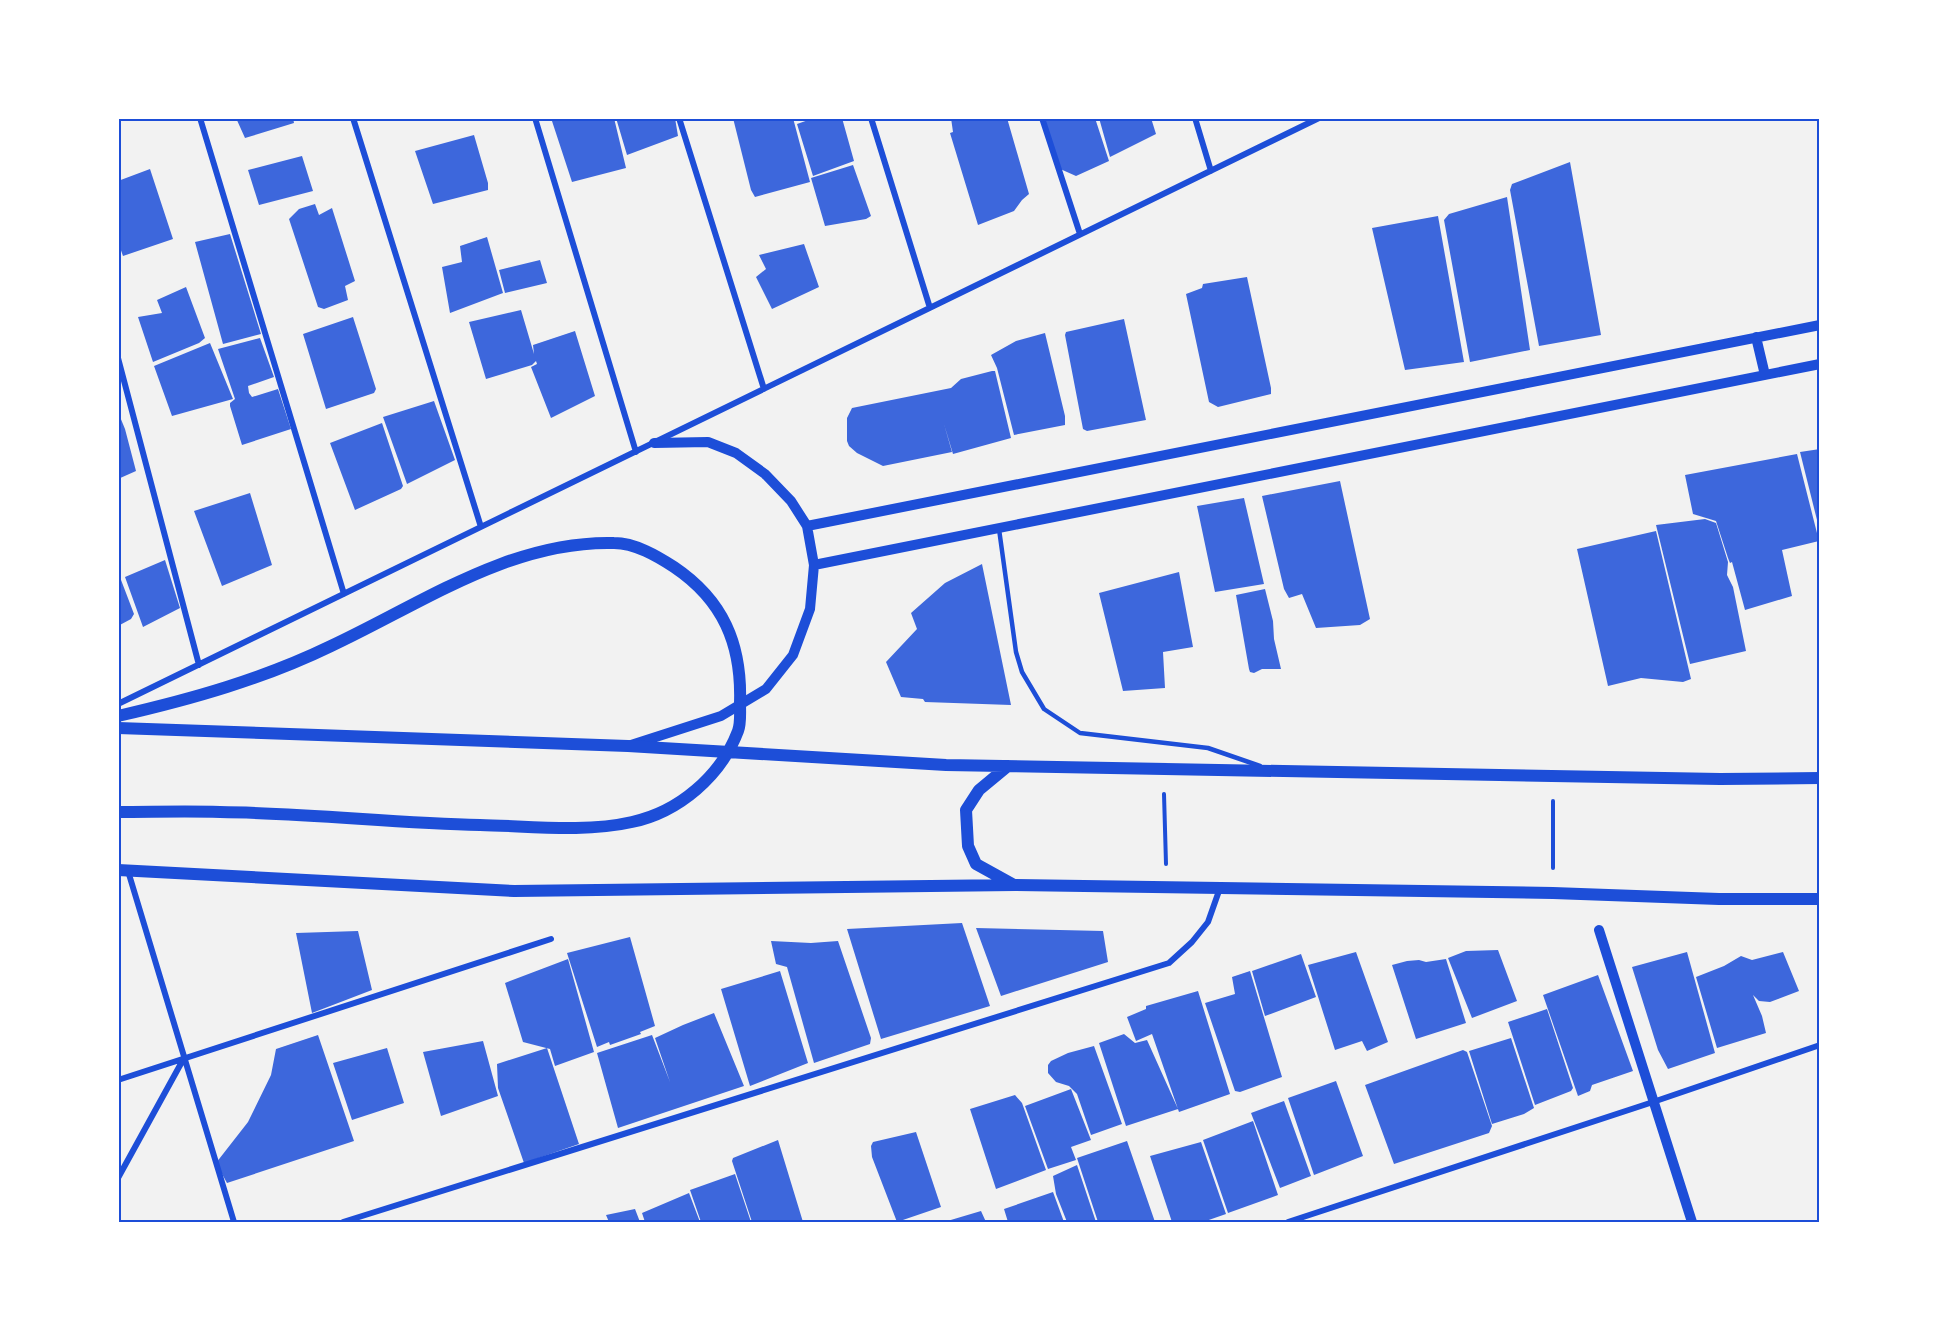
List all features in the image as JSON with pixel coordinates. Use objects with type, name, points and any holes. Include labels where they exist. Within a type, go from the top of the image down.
[{"type":"main road","points":[[118,716],[217,692],[275,671],[332,646],[468,577],[543,550],[582,544],[619,543],[642,550],[664,560],[686,576],[706,594],[721,614],[732,635],[741,680],[740,728],[714,772],[671,808],[633,822],[582,827],[406,823],[221,812],[118,812]]},
{"type":"main road","points":[[118,728],[628,746],[946,765],[1720,780],[1820,778]]},
{"type":"main road","points":[[1008,766],[979,790],[966,810],[968,846],[976,864],[1015,885]]},
{"type":"main road","points":[[123,870],[514,891],[1015,885],[1820,899]]},
{"type":"street","points":[[200,118],[344,594]]},
{"type":"street","points":[[352,118],[481,527]]},
{"type":"street","points":[[535,118],[636,452]]},
{"type":"street","points":[[679,118],[764,389]]},
{"type":"street","points":[[871,118],[930,308]]},
{"type":"street","points":[[1042,118],[1080,234]]},
{"type":"street","points":[[1195,118],[1211,171]]},
{"type":"street","points":[[118,704],[1318,118]]},
{"type":"street","points":[[807,526],[1820,325]]},
{"type":"street","points":[[1756,337],[1765,375]]},
{"type":"street","points":[[118,358],[199,664]]},
{"type":"street","points":[[814,566],[1820,364]]},
{"type":"street","points":[[628,746],[721,717],[766,689],[793,655],[810,609],[814,566],[807,526],[790,501],[765,474],[736,453],[708,442],[654,443]]},
{"type":"street","points":[[123,870],[234,1222]]},
{"type":"street","points":[[343,1222],[1169,963],[1192,942],[1208,922],[1220,888]]},
{"type":"street","points":[[1599,930],[1692,1222]]},
{"type":"street","points":[[118,1080],[551,939]]},
{"type":"street","points":[[1288,1222],[1820,1045]]},
{"type":"street","points":[[118,1178],[184,1058]]},
{"type":"lane","points":[[999,528],[1016,652],[1022,672],[1044,709],[1080,733],[1208,748],[1274,771]]},
{"type":"path","points":[[1164,769],[1167,887]]},
{"type":"path","points":[[1553,776],[1553,893]]},
{"type":"building","points":[[236,118],[293,118],[294,123],[245,138]]},
{"type":"building","points":[[551,118],[614,118],[626,168],[572,182]]},
{"type":"building","points":[[616,118],[675,118],[678,136],[627,155]]},
{"type":"building","points":[[733,118],[793,118],[810,182],[755,197],[751,190]]},
{"type":"building","points":[[814,118],[842,118],[854,161],[813,176],[797,124]]},
{"type":"building","points":[[951,118],[1007,118],[1029,194],[1014,211],[978,225],[950,133],[953,132]]},
{"type":"building","points":[[1042,118],[1095,118],[1109,161],[1076,176],[1058,168]]},
{"type":"building","points":[[1099,118],[1151,118],[1156,134],[1110,157]]},
{"type":"building","points":[[474,135],[488,190],[433,204],[415,151]]},
{"type":"building","points":[[302,156],[313,191],[259,205],[248,170]]},
{"type":"building","points":[[1570,162],[1601,335],[1539,346],[1510,190],[1512,184]]},
{"type":"building","points":[[853,165],[871,216],[866,219],[825,226],[811,178]]},
{"type":"building","points":[[150,169],[173,239],[123,256],[118,242],[118,181]]},
{"type":"building","points":[[1507,197],[1530,350],[1470,362],[1444,220],[1449,214]]},
{"type":"building","points":[[315,204],[319,215],[332,208],[355,281],[345,286],[348,300],[324,309],[318,307],[289,219],[299,209]]},
{"type":"building","points":[[1438,216],[1464,362],[1405,370],[1372,228]]},
{"type":"building","points":[[230,234],[261,334],[223,344],[195,242]]},
{"type":"building","points":[[487,237],[503,293],[450,313],[442,267],[462,262],[460,246]]},
{"type":"building","points":[[804,244],[819,287],[772,309],[756,277],[766,269],[759,255]]},
{"type":"building","points":[[540,260],[547,283],[505,293],[499,270]]},
{"type":"building","points":[[1247,277],[1271,394],[1218,407],[1209,402],[1186,294],[1202,288],[1203,284]]},
{"type":"building","points":[[186,287],[205,338],[199,343],[153,362],[138,317],[162,313],[157,300]]},
{"type":"building","points":[[521,310],[534,354],[533,345],[575,331],[595,396],[551,418],[531,367],[537,364],[536,361],[532,365],[486,379],[469,322]]},
{"type":"building","points":[[353,317],[376,389],[374,393],[326,409],[303,334]]},
{"type":"building","points":[[1124,319],[1146,420],[1087,431],[1083,429],[1065,335],[1066,332]]},
{"type":"building","points":[[1045,333],[1065,416],[1065,425],[1014,435],[997,368],[991,355],[1016,341]]},
{"type":"building","points":[[260,338],[274,377],[248,386],[249,393],[252,397],[278,389],[291,429],[242,445],[230,406],[235,399],[218,349]]},
{"type":"building","points":[[210,343],[233,399],[172,416],[154,366]]},
{"type":"building","points":[[995,371],[1011,438],[953,454],[944,424],[952,452],[883,466],[857,453],[849,446],[847,418],[852,408],[951,388],[961,379]]},
{"type":"building","points":[[434,401],[455,460],[407,484],[383,417]]},
{"type":"building","points":[[118,412],[136,471],[118,479]]},
{"type":"building","points":[[382,423],[403,486],[355,510],[330,443]]},
{"type":"building","points":[[1820,449],[1820,528],[1819,528],[1800,452]]},
{"type":"building","points":[[1797,454],[1819,541],[1782,550],[1792,596],[1745,610],[1732,562],[1730,563],[1728,558],[1716,521],[1693,514],[1685,475]]},
{"type":"building","points":[[1340,481],[1370,619],[1360,625],[1316,628],[1302,594],[1289,598],[1284,589],[1262,496]]},
{"type":"building","points":[[250,493],[272,565],[222,586],[194,511]]},
{"type":"building","points":[[1244,498],[1264,584],[1215,592],[1197,506]]},
{"type":"building","points":[[1705,519],[1716,523],[1728,562],[1727,575],[1733,587],[1746,651],[1690,664],[1656,525]]},
{"type":"building","points":[[1656,531],[1691,679],[1683,682],[1641,678],[1608,686],[1577,549]]},
{"type":"building","points":[[165,560],[180,608],[143,627],[125,577]]},
{"type":"building","points":[[982,564],[1011,705],[925,702],[923,699],[901,697],[886,662],[917,629],[911,613],[945,583]]},
{"type":"building","points":[[118,572],[134,614],[131,619],[118,626]]},
{"type":"building","points":[[1179,572],[1193,647],[1163,652],[1165,688],[1123,691],[1099,593]]},
{"type":"building","points":[[1265,589],[1281,669],[1262,669],[1254,673],[1249,669],[1236,595]]},
{"type":"building","points":[[962,923],[990,1006],[881,1039],[847,929]]},
{"type":"building","points":[[976,928],[1103,931],[1108,962],[1001,996]]},
{"type":"building","points":[[358,931],[372,990],[312,1013],[296,933]]},
{"type":"building","points":[[630,937],[655,1026],[640,1032],[641,1034],[597,1047],[567,953]]},
{"type":"building","points":[[771,941],[811,943],[838,941],[871,1038],[870,1044],[814,1063],[787,967],[776,964]]},
{"type":"building","points":[[1498,950],[1517,1001],[1472,1018],[1448,958],[1466,951]]},
{"type":"building","points":[[1356,952],[1388,1042],[1367,1051],[1362,1041],[1335,1050],[1308,965]]},
{"type":"building","points":[[1687,952],[1715,1053],[1668,1069],[1658,1050],[1632,967]]},
{"type":"building","points":[[1783,952],[1799,991],[1770,1002],[1759,1001],[1753,995],[1766,1033],[1717,1048],[1696,977],[1724,966],[1741,956],[1752,960]]},
{"type":"building","points":[[1301,954],[1316,997],[1265,1016],[1252,971]]},
{"type":"building","points":[[568,959],[594,1052],[555,1066],[550,1049],[523,1042],[505,983]]},
{"type":"building","points":[[1446,959],[1466,1023],[1416,1039],[1392,965],[1407,961],[1426,962]]},
{"type":"building","points":[[780,971],[808,1063],[750,1086],[721,989]]},
{"type":"building","points":[[1250,971],[1282,1077],[1240,1092],[1235,1091],[1205,1003],[1235,994],[1232,977]]},
{"type":"building","points":[[1598,975],[1633,1071],[1592,1085],[1590,1091],[1578,1096],[1543,995]]},
{"type":"building","points":[[1198,991],[1230,1094],[1179,1112],[1152,1034],[1136,1041],[1127,1017],[1146,1009],[1146,1006]]},
{"type":"building","points":[[1547,1009],[1573,1088],[1571,1091],[1535,1105],[1508,1022]]},
{"type":"building","points":[[714,1013],[744,1086],[618,1128],[597,1053],[652,1035],[670,1082],[655,1038]]},
{"type":"building","points":[[1124,1034],[1135,1043],[1147,1040],[1178,1109],[1126,1126],[1099,1043]]},
{"type":"building","points":[[318,1035],[354,1141],[227,1183],[216,1163],[248,1122],[271,1075],[276,1049]]},
{"type":"building","points":[[1511,1038],[1534,1108],[1524,1114],[1492,1124],[1469,1051]]},
{"type":"building","points":[[483,1041],[498,1096],[441,1116],[423,1052]]},
{"type":"building","points":[[1094,1046],[1122,1124],[1091,1135],[1077,1094],[1069,1086],[1056,1082],[1048,1073],[1048,1065],[1051,1061],[1068,1053]]},
{"type":"building","points":[[387,1048],[404,1103],[352,1120],[333,1063]]},
{"type":"building","points":[[547,1048],[579,1144],[524,1163],[498,1088],[497,1064]]},
{"type":"building","points":[[1463,1050],[1467,1052],[1492,1126],[1489,1133],[1394,1164],[1365,1085]]},
{"type":"building","points":[[1336,1081],[1363,1156],[1314,1175],[1288,1098]]},
{"type":"building","points":[[1071,1089],[1091,1140],[1071,1147],[1076,1160],[1048,1169],[1025,1106]]},
{"type":"building","points":[[1015,1095],[1022,1103],[1046,1170],[996,1189],[970,1109]]},
{"type":"building","points":[[1284,1101],[1311,1176],[1280,1188],[1251,1113]]},
{"type":"building","points":[[1253,1121],[1278,1195],[1228,1213],[1203,1140]]},
{"type":"building","points":[[916,1132],[941,1207],[897,1222],[872,1157],[871,1146],[873,1142]]},
{"type":"building","points":[[778,1140],[803,1222],[752,1222],[732,1161],[733,1158]]},
{"type":"building","points":[[1127,1141],[1155,1222],[1098,1222],[1077,1158]]},
{"type":"building","points":[[1201,1142],[1226,1214],[1203,1222],[1172,1222],[1150,1156]]},
{"type":"building","points":[[1077,1165],[1096,1222],[1067,1222],[1056,1194],[1053,1176]]},
{"type":"building","points":[[735,1174],[751,1222],[701,1222],[690,1190]]},
{"type":"building","points":[[1053,1192],[1064,1222],[1008,1222],[1004,1209]]},
{"type":"building","points":[[689,1193],[700,1222],[645,1222],[642,1213]]},
{"type":"building","points":[[635,1209],[640,1222],[609,1222],[606,1215]]},
{"type":"building","points":[[981,1211],[986,1222],[944,1222]]}]
